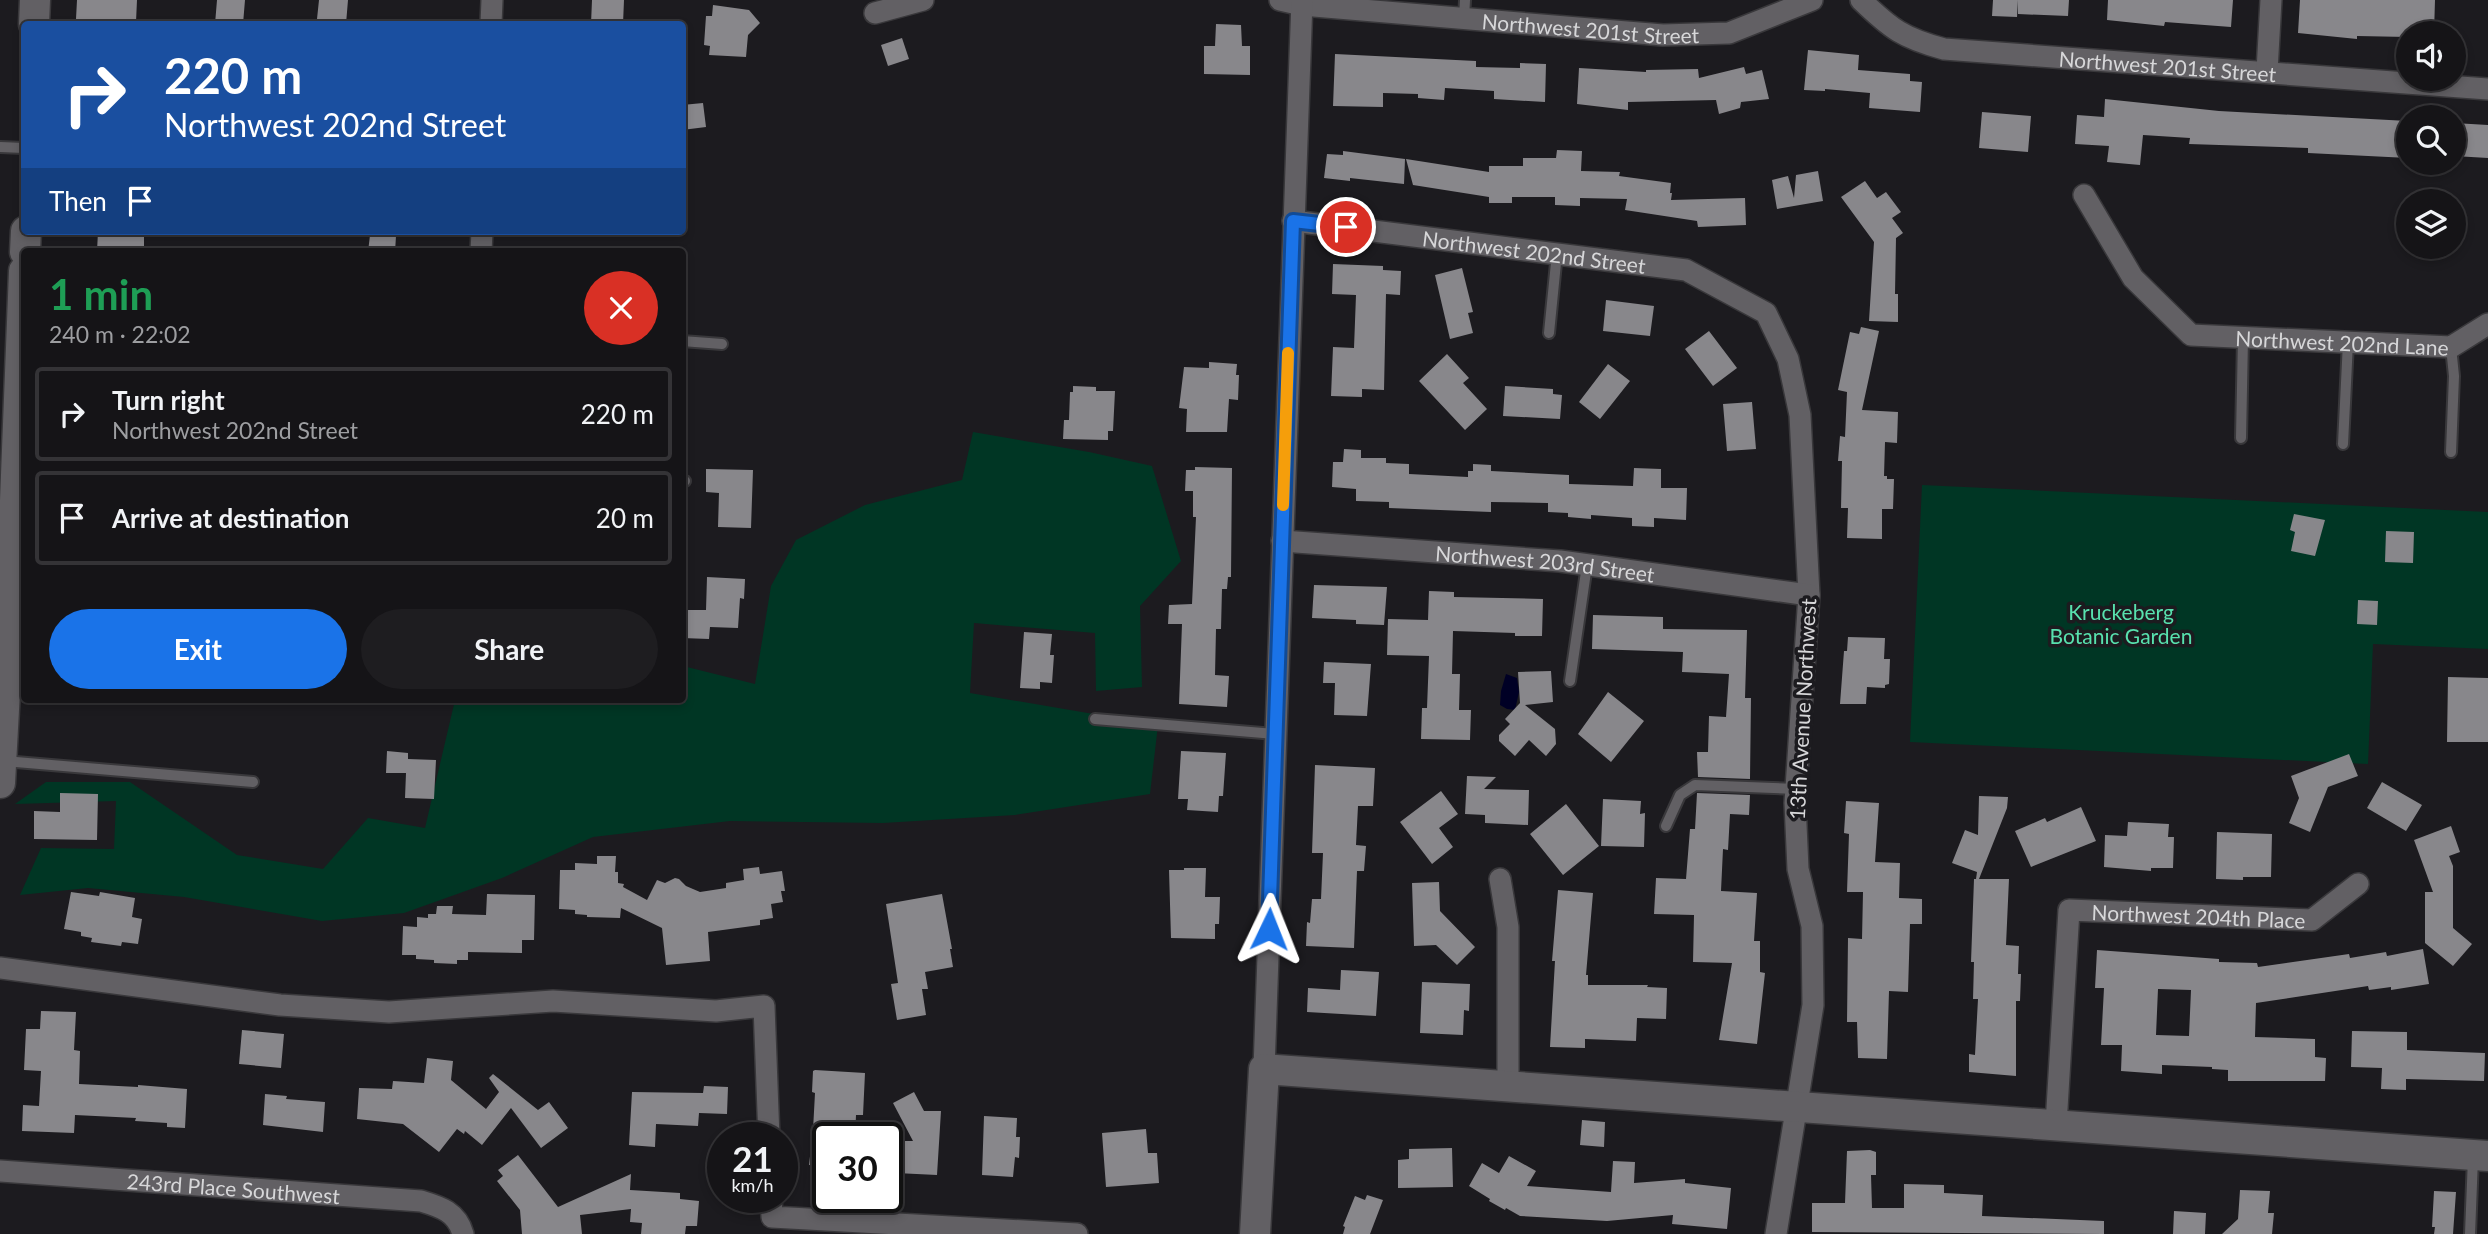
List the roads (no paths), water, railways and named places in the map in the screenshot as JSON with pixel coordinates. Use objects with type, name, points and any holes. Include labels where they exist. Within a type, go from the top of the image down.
[{"type":"street","points":[[34,21],[35,0]]},
{"type":"street","points":[[491,21],[492,0]]},
{"type":"street","points":[[875,13],[923,0]]},
{"type":"street","name":"Northwest 201st Street","points":[[1280,0],[1464,9],[1663,35],[1729,33],[1812,0]]},
{"type":"street","name":"Northwest 201st Street","points":[[1861,0],[1885,24],[1912,41],[1944,49],[2488,89]]},
{"type":"street","points":[[2267,71],[2270,0]]},
{"type":"street","points":[[1255,1234],[1264,1069],[1302,3]]},
{"type":"street","name":"Northwest 202nd Lane","points":[[2084,195],[2133,278],[2191,335],[2451,347],[2488,324]]},
{"type":"street","name":"Northwest 202nd Street","points":[[1293,221],[1686,270],[1766,313]]},
{"type":"street","name":"13th Avenue Northwest","points":[[1766,313],[1788,359],[1800,415],[1809,595],[1796,789],[1798,869],[1812,926],[1813,1005],[1776,1234]]},
{"type":"street","points":[[0,783],[7,516],[21,388]]},
{"type":"street","name":"Northwest 203rd Street","points":[[1282,541],[1587,565],[1809,595]]},
{"type":"street","points":[[1500,878],[1508,926],[1508,1085]]},
{"type":"street","name":"Northwest 204th Place","points":[[2056,1125],[2069,910],[2312,920],[2358,884]]},
{"type":"street","points":[[0,968],[280,1005],[389,1012],[553,1001],[716,1011],[764,1006],[768,1122]]},
{"type":"street","points":[[1264,1069],[2481,1156]]},
{"type":"street","name":"243rd Place Southwest","points":[[0,1171],[421,1201],[446,1208],[462,1228]]},
{"type":"street","points":[[772,1213],[772,1217],[1077,1234]]},
{"type":"lane","points":[[0,147],[21,148]]},
{"type":"lane","points":[[1549,333],[1557,253]]},
{"type":"lane","points":[[2241,438],[2244,338]]},
{"type":"lane","points":[[686,341],[722,344]]},
{"type":"lane","points":[[2343,444],[2348,342]]},
{"type":"lane","points":[[2451,347],[2454,376],[2451,452]]},
{"type":"lane","points":[[1570,681],[1587,565]]},
{"type":"lane","points":[[1095,719],[1276,734]]},
{"type":"lane","points":[[1,761],[253,782]]},
{"type":"lane","points":[[1666,826],[1680,795],[1695,785],[1796,789]]},
{"type":"lane","points":[[2470,1234],[2481,1156]]},
{"type":"water","points":[[1506,674],[1517,678],[1519,692],[1515,710],[1500,705]]},
{"type":"park label","name":"Kruckeberg Botanic Garden","points":[[2121,623]]}]
